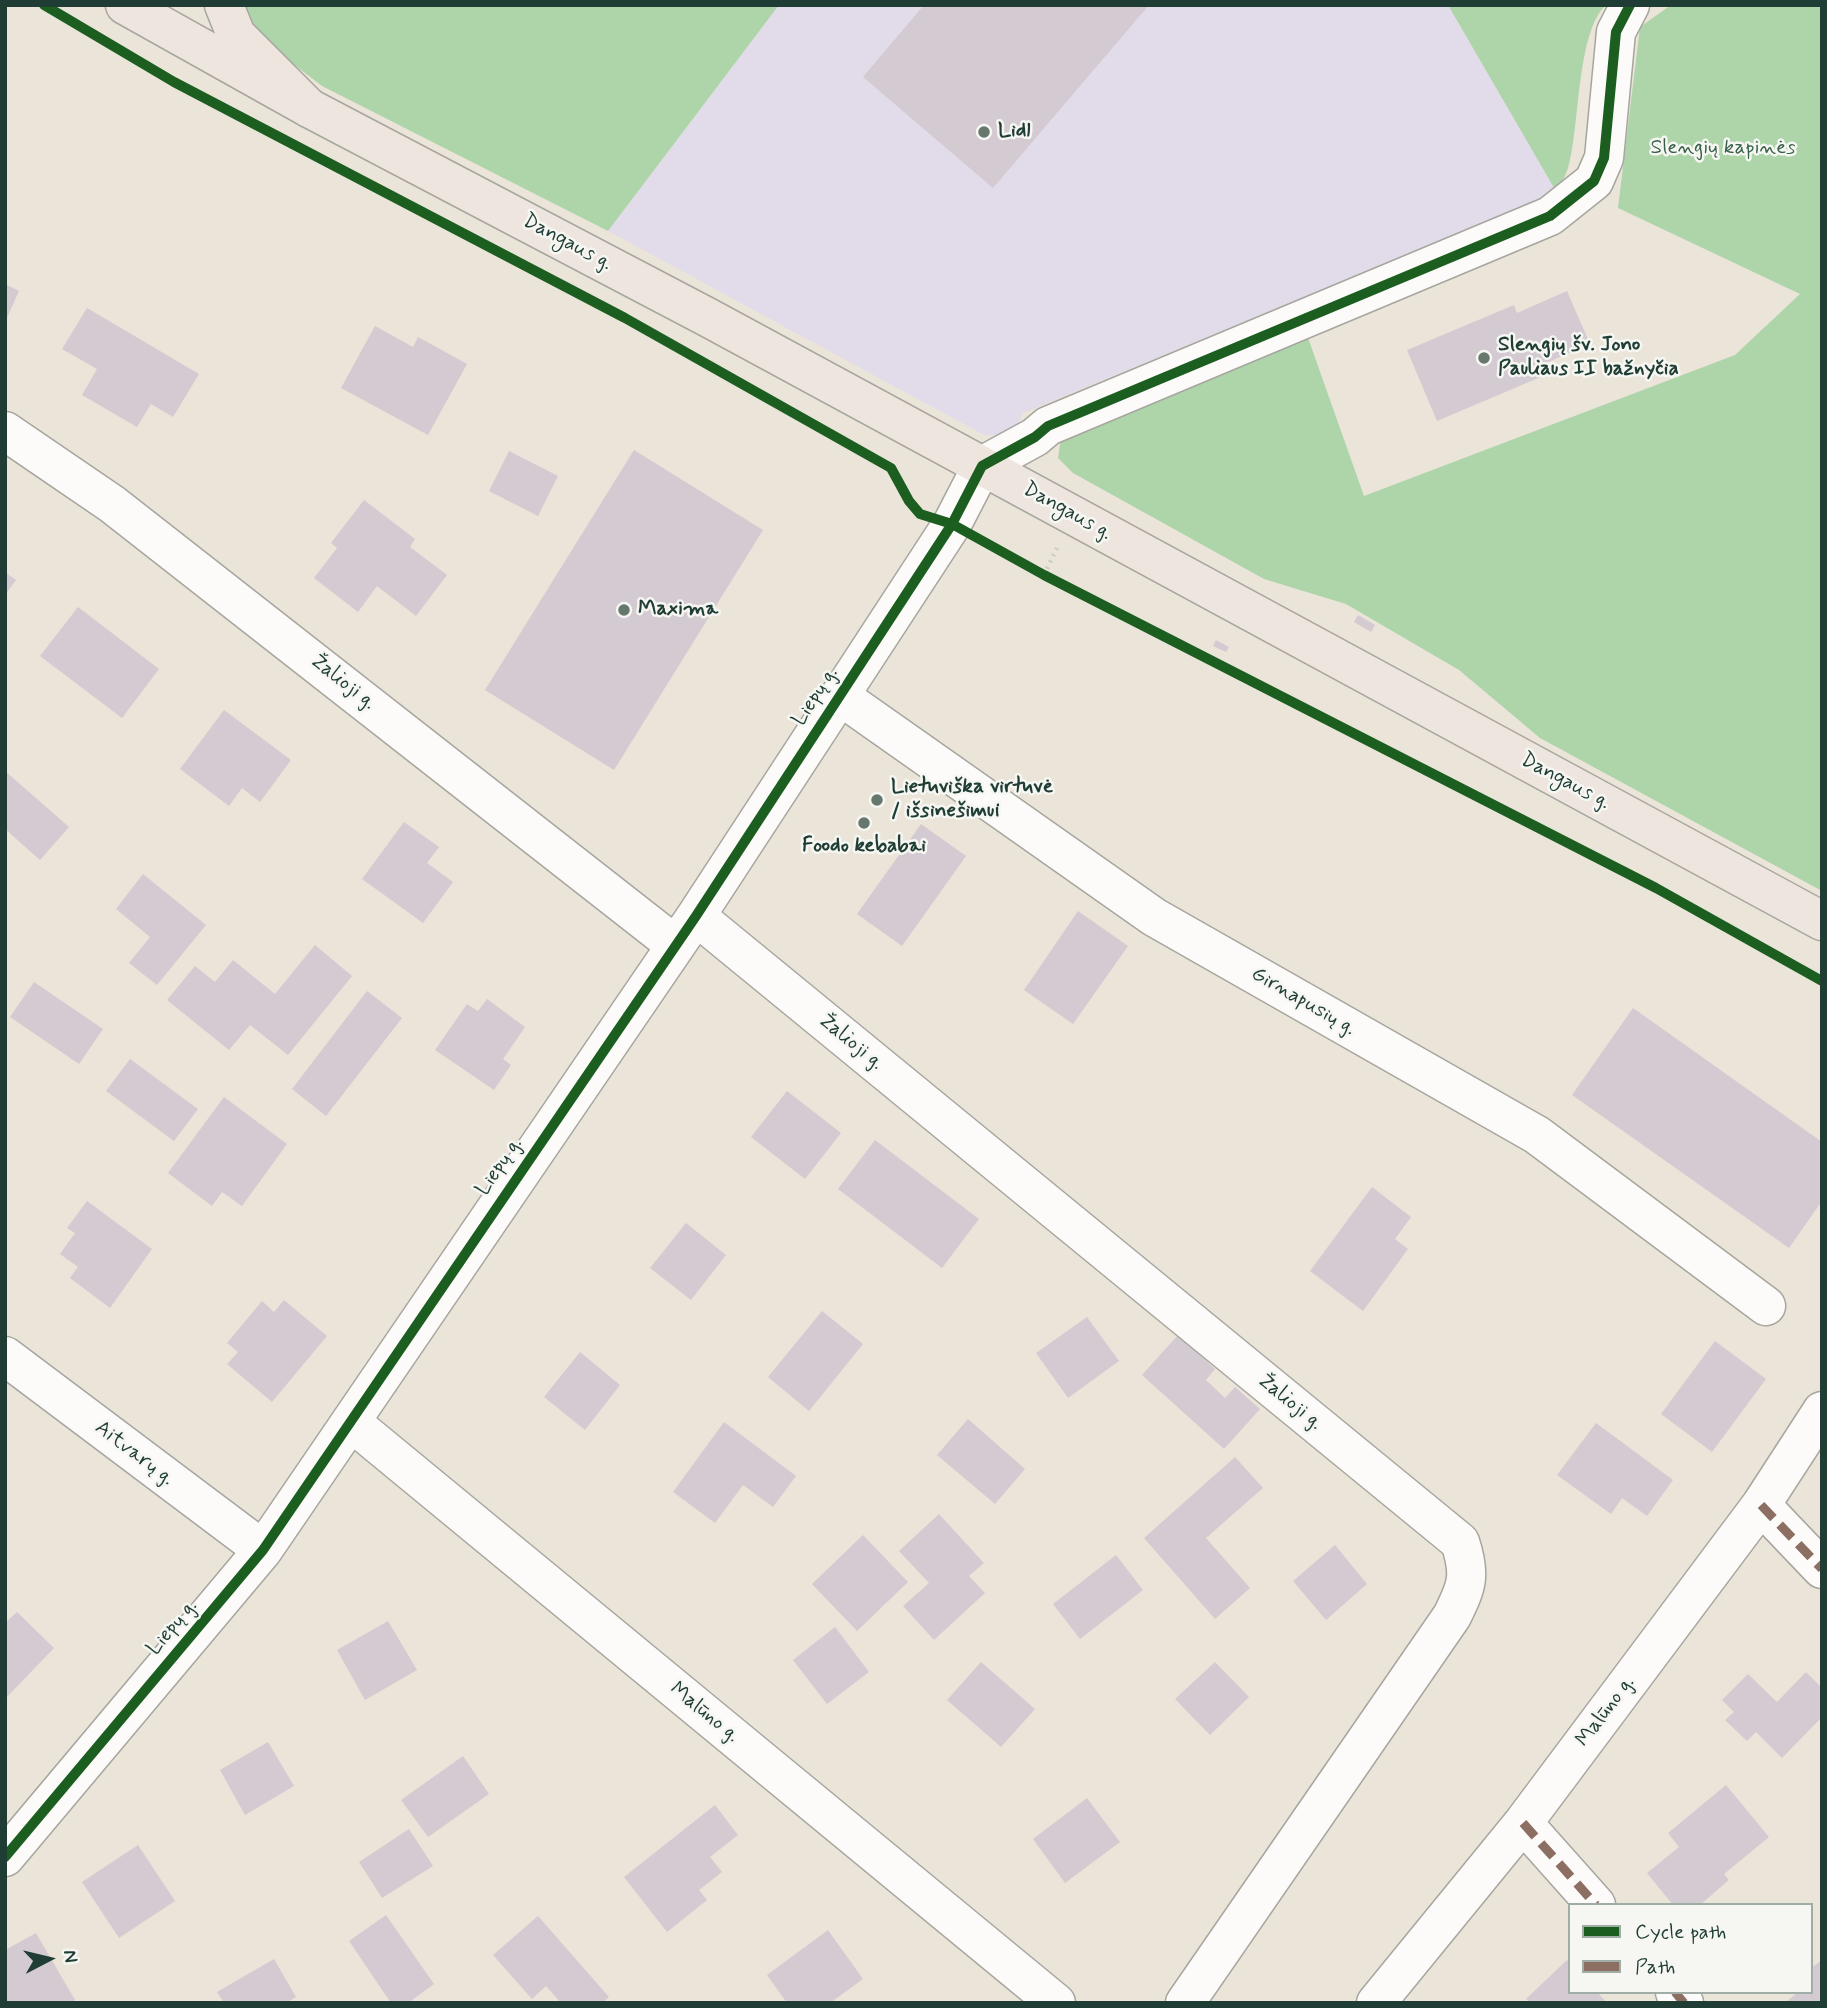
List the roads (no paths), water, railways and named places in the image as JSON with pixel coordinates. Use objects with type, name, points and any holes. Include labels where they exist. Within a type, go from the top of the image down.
[{"type":"main road","name":"Dangaus g.","points":[[125,5],[309,108],[709,318],[1822,921]]},
{"type":"main road","points":[[224,5],[236,35],[309,108]]},
{"type":"street","points":[[982,466],[1035,437],[1048,426],[1550,216],[1594,181],[1604,158],[1616,32],[1630,5]]},
{"type":"street","name":"Žalioji g.","points":[[5,431],[113,504],[685,930],[1460,1542],[1468,1565],[1466,1589],[1452,1616],[1185,2003]]},
{"type":"street","name":"Liepų g.","points":[[5,1857],[263,1550],[685,930],[952,524],[982,466]]},
{"type":"street","name":"Girnapusių g.","points":[[839,696],[1154,917],[1537,1135],[1766,1306]]},
{"type":"street","name":"Aitvarų g.","points":[[5,1356],[263,1550]]},
{"type":"street","name":"Malūno g.","points":[[1376,2003],[1523,1823],[1761,1505],[1822,1411]]},
{"type":"street","name":"Malūno g.","points":[[351,1422],[1056,2003]]},
{"type":"street","points":[[1761,1505],[1822,1569]]},
{"type":"street","points":[[1523,1823],[1594,1903]]},
{"type":"place","name":"Lidl","points":[[984,132]]},
{"type":"place","name":"Slengių šv. Jono Pauliaus II bažnyčia","points":[[1484,358]]},
{"type":"place","name":"Maxima","points":[[624,610]]},
{"type":"place","name":"Lietuviška virtuvė / išsinešimui","points":[[877,800]]},
{"type":"place","name":"Foodo kebabai","points":[[864,823]]},
{"type":"park label","name":"Slengių kapinės","points":[[1723,149]]}]
